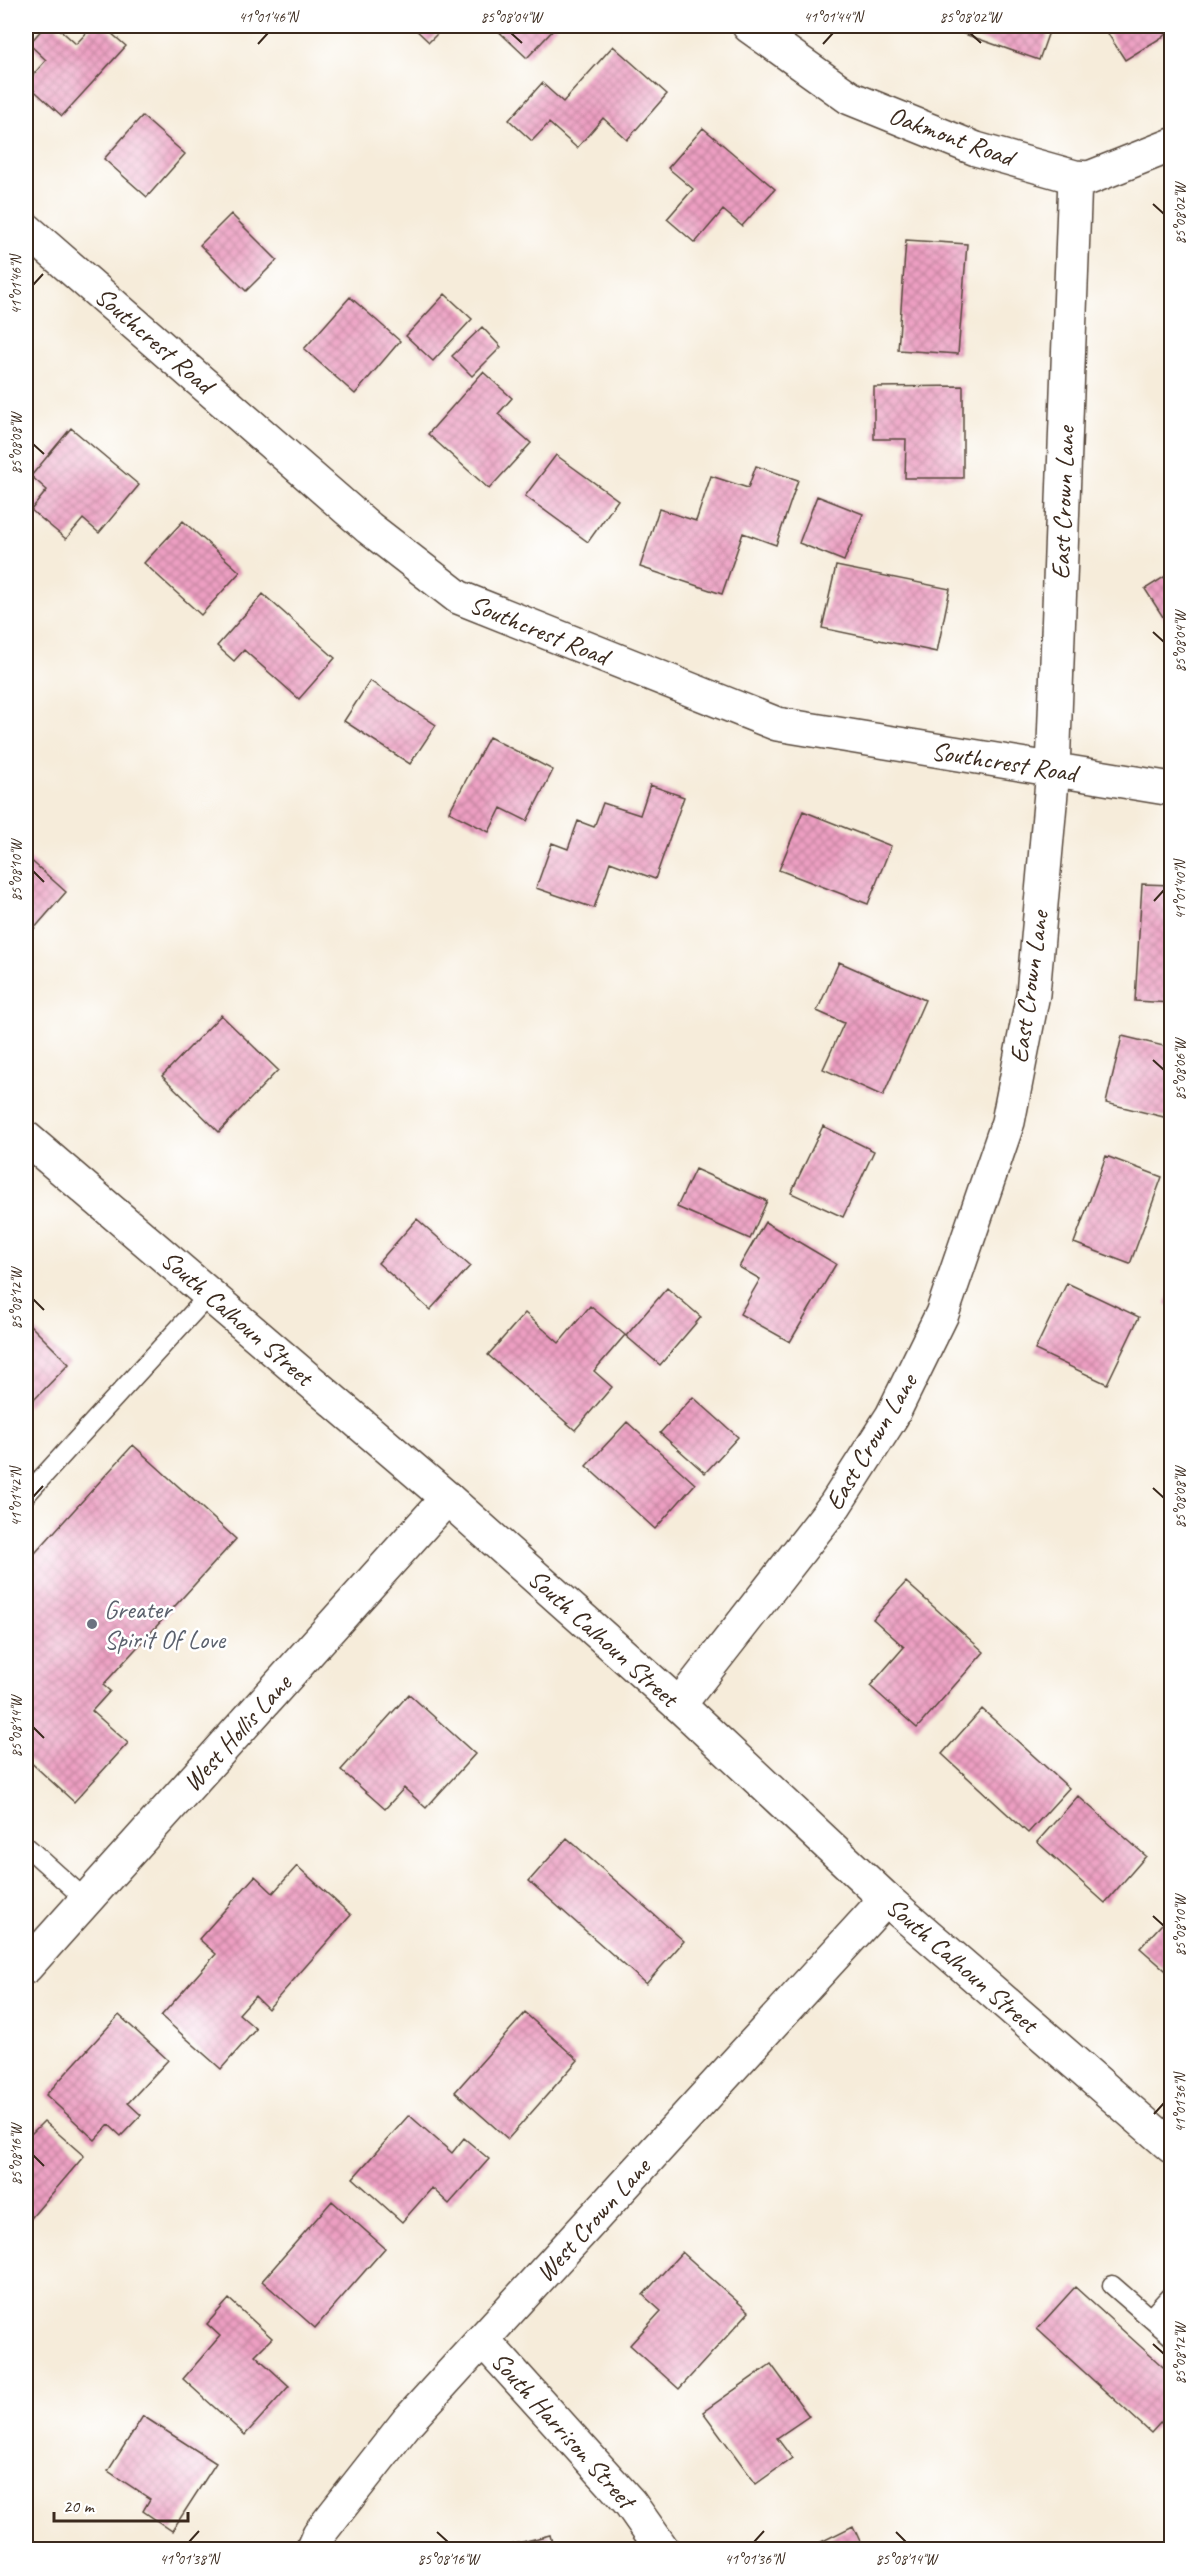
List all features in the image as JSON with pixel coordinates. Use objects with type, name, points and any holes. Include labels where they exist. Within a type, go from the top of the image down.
[{"type":"street","name":"Oakmont Road","points":[[748,26],[850,98],[976,149],[1075,177],[1089,178],[1172,145]]},
{"type":"street","name":"East Crown Lane","points":[[679,1705],[835,1505],[892,1416],[942,1314],[1008,1122],[1033,994],[1053,770],[1075,177]]},
{"type":"street","name":"Southcrest Road","points":[[26,229],[369,528],[458,597],[777,724],[1172,789]]},
{"type":"street","name":"South Calhoun Street","points":[[26,1138],[447,1498],[679,1705],[886,1899],[1172,2147]]},
{"type":"street","name":"West Hollis Lane","points":[[26,1967],[447,1498]]},
{"type":"street","name":"West Crown Lane","points":[[312,2550],[320,2534],[407,2422],[886,1899]]},
{"type":"street","name":"South Harrison Street","points":[[483,2340],[630,2503],[663,2550]]},
{"type":"lane","points":[[26,1495],[209,1294]]},
{"type":"lane","points":[[26,1846],[86,1900]]},
{"type":"lane","points":[[1112,2285],[1172,2337]]},
{"type":"lane","points":[[1150,2318],[1172,2294]]},
{"type":"building","points":[[45,26],[56,26],[76,44],[93,26],[103,26],[126,46],[62,116],[26,83],[46,60],[29,44]]},
{"type":"building","points":[[412,26],[445,26],[429,42]]},
{"type":"building","points":[[493,26],[557,26],[527,58]]},
{"type":"building","points":[[955,26],[1051,26],[1039,60],[953,30]]},
{"type":"building","points":[[1103,26],[1172,26],[1172,31],[1125,60]]},
{"type":"building","points":[[613,46],[667,94],[627,140],[603,118],[577,148],[549,123],[532,141],[509,120],[542,83],[563,102]]},
{"type":"building","points":[[142,116],[185,154],[147,197],[104,159]]},
{"type":"building","points":[[703,128],[775,189],[742,226],[723,210],[695,243],[667,219],[693,189],[668,168]]},
{"type":"building","points":[[231,214],[277,260],[246,291],[200,245]]},
{"type":"building","points":[[906,240],[967,244],[958,354],[898,350]]},
{"type":"building","points":[[445,294],[472,319],[433,361],[406,336]]},
{"type":"building","points":[[350,297],[400,341],[355,394],[304,349]]},
{"type":"building","points":[[482,327],[501,347],[472,376],[452,356]]},
{"type":"building","points":[[483,372],[512,398],[498,414],[531,443],[489,489],[428,434]]},
{"type":"building","points":[[963,386],[963,478],[905,478],[906,439],[874,439],[874,387]]},
{"type":"building","points":[[71,428],[139,485],[99,533],[83,519],[66,539],[31,510],[47,490],[31,476]]},
{"type":"building","points":[[556,455],[618,500],[588,542],[525,496]]},
{"type":"building","points":[[756,466],[798,480],[776,545],[743,533],[722,594],[640,567],[659,509],[696,521],[711,476],[748,488]]},
{"type":"building","points":[[817,496],[863,514],[844,561],[799,543]]},
{"type":"building","points":[[183,521],[240,572],[201,615],[144,563]]},
{"type":"building","points":[[836,566],[950,589],[937,652],[822,628]]},
{"type":"building","points":[[1172,572],[1172,631],[1145,589]]},
{"type":"building","points":[[263,594],[335,658],[299,699],[244,650],[234,661],[217,646]]},
{"type":"building","points":[[370,681],[436,725],[410,764],[344,721]]},
{"type":"building","points":[[489,737],[553,770],[527,821],[501,808],[489,832],[449,812]]},
{"type":"building","points":[[650,785],[684,797],[655,879],[610,862],[594,908],[536,888],[552,843],[568,849],[578,821],[594,827],[603,803],[640,815]]},
{"type":"building","points":[[803,811],[891,846],[868,904],[779,870]]},
{"type":"building","points":[[26,856],[66,892],[26,938]]},
{"type":"building","points":[[1142,884],[1172,885],[1172,1003],[1135,1001]]},
{"type":"building","points":[[839,962],[925,1000],[883,1096],[823,1069],[844,1023],[817,1011]]},
{"type":"building","points":[[221,1015],[278,1070],[219,1132],[162,1076]]},
{"type":"building","points":[[1122,1036],[1172,1048],[1172,1119],[1106,1103]]},
{"type":"building","points":[[823,1126],[874,1151],[843,1217],[791,1193]]},
{"type":"building","points":[[1106,1156],[1162,1177],[1130,1264],[1074,1243]]},
{"type":"building","points":[[695,1169],[767,1201],[750,1239],[677,1207]]},
{"type":"building","points":[[417,1219],[470,1266],[430,1310],[378,1263]]},
{"type":"building","points":[[765,1222],[836,1264],[790,1342],[740,1314],[760,1279],[739,1267]]},
{"type":"building","points":[[1067,1283],[1139,1317],[1107,1384],[1035,1350]]},
{"type":"building","points":[[667,1288],[701,1317],[660,1365],[626,1336]]},
{"type":"building","points":[[1172,1289],[1172,1306],[1166,1304]]},
{"type":"building","points":[[590,1306],[625,1335],[594,1371],[612,1387],[575,1430],[488,1355],[525,1313],[559,1343]]},
{"type":"building","points":[[26,1321],[69,1364],[28,1406],[26,1404]]},
{"type":"building","points":[[693,1397],[738,1437],[705,1473],[660,1433]]},
{"type":"building","points":[[627,1422],[695,1484],[655,1529],[586,1466]]},
{"type":"building","name":"Greater Spirit Of Love","points":[[133,1445],[236,1539],[103,1685],[110,1691],[92,1711],[128,1743],[74,1802],[26,1758],[26,1563]]},
{"type":"building","points":[[906,1582],[984,1652],[917,1728],[870,1686],[904,1647],[873,1619]]},
{"type":"building","points":[[409,1694],[475,1754],[426,1808],[404,1788],[385,1809],[341,1770]]},
{"type":"building","points":[[982,1709],[1069,1788],[1028,1833],[942,1754]]},
{"type":"building","points":[[1078,1796],[1146,1856],[1105,1903],[1037,1842]]},
{"type":"building","points":[[567,1838],[684,1941],[646,1984],[529,1881]]},
{"type":"building","points":[[297,1866],[351,1915],[268,2009],[255,1996],[239,2014],[256,2029],[221,2069],[161,2016],[216,1954],[199,1939],[255,1876],[273,1893]]},
{"type":"building","points":[[1172,1913],[1172,1976],[1140,1948]]},
{"type":"building","points":[[525,2013],[578,2060],[508,2139],[455,2092]]},
{"type":"building","points":[[119,2015],[168,2060],[128,2103],[141,2115],[121,2136],[109,2125],[95,2140],[46,2095]]},
{"type":"building","points":[[409,2115],[452,2153],[464,2138],[489,2159],[449,2204],[432,2188],[402,2222],[353,2178]]},
{"type":"building","points":[[44,2121],[84,2156],[26,2224],[26,2139]]},
{"type":"building","points":[[332,2201],[385,2248],[315,2328],[262,2281]]},
{"type":"building","points":[[682,2252],[749,2312],[679,2389],[630,2345],[661,2311],[643,2295]]},
{"type":"building","points":[[1075,2287],[1172,2375],[1172,2410],[1151,2433],[1037,2329]]},
{"type":"building","points":[[229,2299],[272,2338],[255,2355],[289,2386],[245,2435],[183,2379],[220,2336],[207,2324]]},
{"type":"building","points":[[771,2364],[809,2416],[777,2438],[792,2458],[756,2484],[703,2412]]},
{"type":"building","points":[[143,2416],[216,2463],[172,2531],[143,2511],[150,2499],[108,2471]]},
{"type":"building","points":[[853,2526],[864,2550],[805,2550]]},
{"type":"building","points":[[550,2535],[554,2550],[495,2550],[495,2549]]},
{"type":"place","name":"Greater Spirit Of Love","points":[[92,1624]]}]
